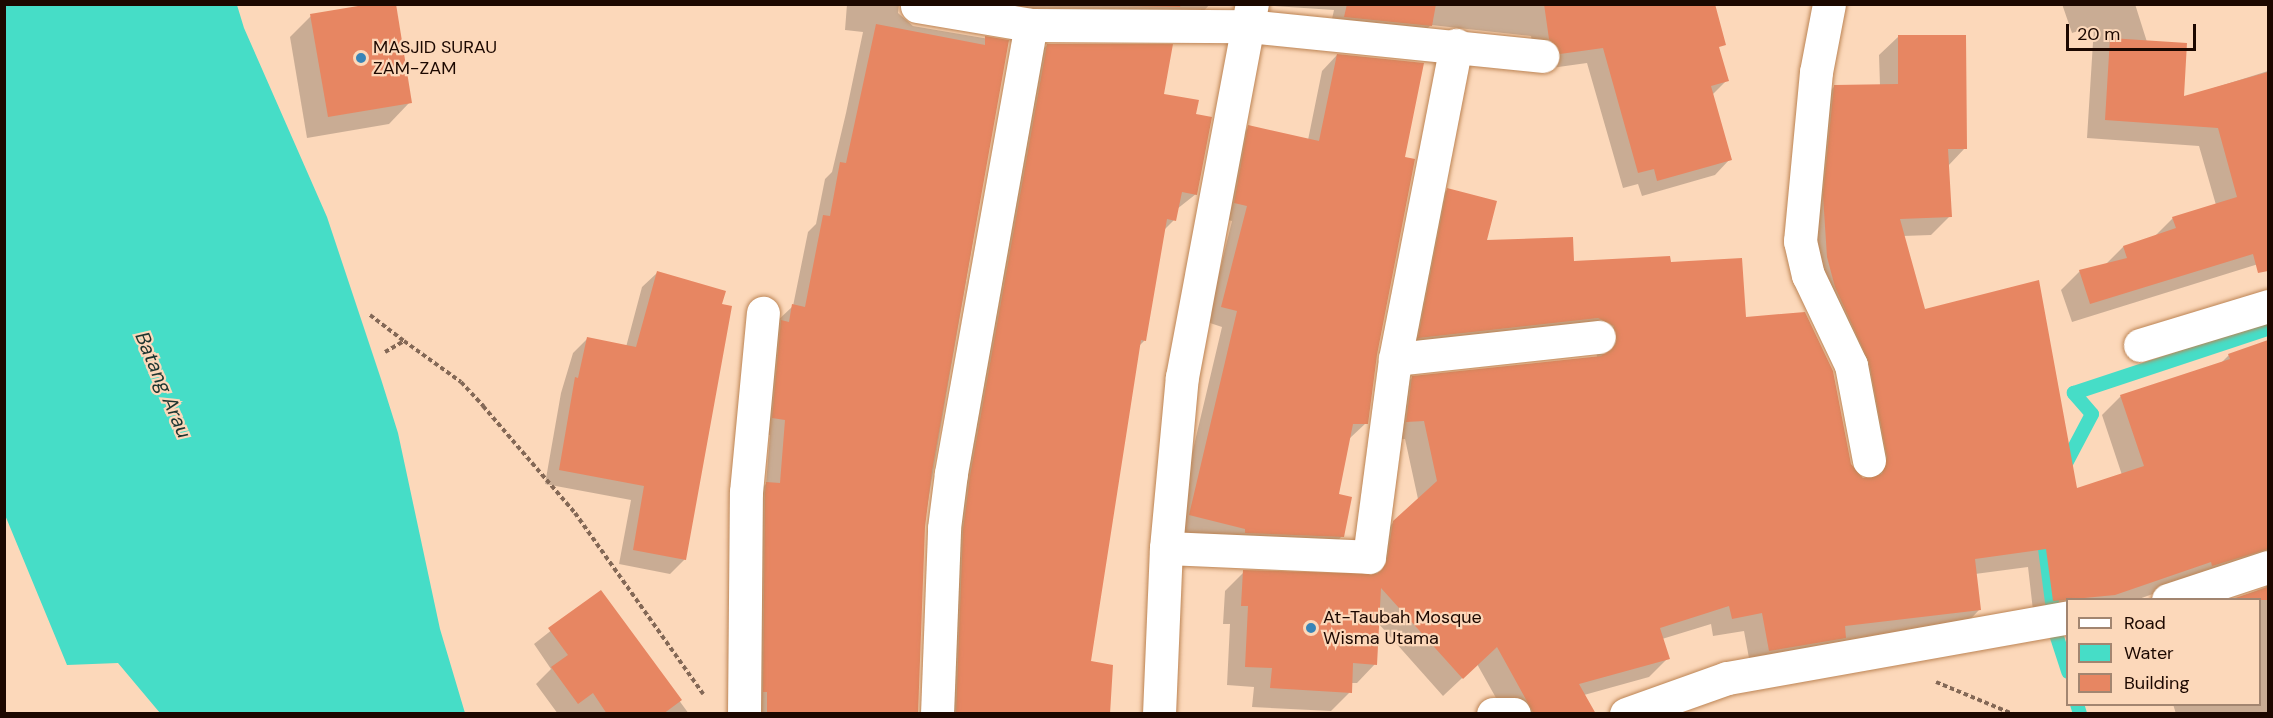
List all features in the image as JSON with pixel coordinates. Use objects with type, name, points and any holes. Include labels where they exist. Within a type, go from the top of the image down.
[{"type":"street","points":[[1829,4],[1816,72],[1800,241],[1808,274],[1851,365],[1869,460]]},
{"type":"street","points":[[917,6],[1031,25],[1250,15],[1542,56]]},
{"type":"street","points":[[1159,714],[1166,548],[1184,365],[1250,15]]},
{"type":"street","points":[[938,714],[944,528],[951,473],[1031,25]]},
{"type":"street","points":[[1166,548],[1369,557],[1395,359],[1456,45]]},
{"type":"street","points":[[2140,345],[2268,306]]},
{"type":"street","points":[[744,714],[746,492],[763,313]]},
{"type":"street","points":[[1395,359],[1599,337]]},
{"type":"street","points":[[2174,598],[2268,567]]},
{"type":"street","points":[[1626,714],[1727,678],[2066,617]]},
{"type":"street","points":[[1493,714],[1514,714]]},
{"type":"path","points":[[369,315],[460,382],[575,513],[706,697]]},
{"type":"path","points":[[385,352],[404,341]]},
{"type":"path","points":[[1925,677],[2013,714]]},
{"type":"path","points":[[2119,714],[2130,714]]},
{"type":"water","name":"Batang Arau","points":[[4,5],[237,5],[244,28],[327,217],[381,379],[398,433],[440,629],[465,713],[160,713],[118,663],[67,665],[5,515]]},
{"type":"building","name":"MASJID SURAU ZAM-ZAM","points":[[370,4],[396,4],[412,103],[328,117],[310,14]]},
{"type":"building","points":[[1022,4],[1181,4],[1180,7]]},
{"type":"building","points":[[1347,4],[1436,4],[1432,26],[1344,17]]},
{"type":"building","points":[[1544,4],[1715,4],[1726,45],[1719,47],[1729,81],[1711,86],[1732,160],[1657,181],[1654,169],[1638,173],[1603,48],[1560,54],[1549,39]]},
{"type":"building","points":[[876,24],[985,45],[985,36],[1009,40],[932,471],[925,527],[918,714],[767,714],[767,692],[763,692],[765,493],[766,482],[780,483],[785,420],[772,418],[781,320],[789,322],[792,304],[805,307],[823,215],[830,216],[840,162],[846,163]]},
{"type":"building","points":[[1898,35],[1966,35],[1967,149],[1948,149],[1952,217],[1900,219],[1925,309],[2039,280],[2077,488],[2144,466],[2120,395],[2230,359],[2228,354],[2268,340],[2268,549],[2212,566],[2211,562],[2115,595],[2053,601],[2046,549],[1975,559],[1981,610],[1845,626],[1846,638],[1769,651],[1762,613],[1732,619],[1729,606],[1660,628],[1670,659],[1579,684],[1596,714],[1534,714],[1497,647],[1463,679],[1381,588],[1377,665],[1353,663],[1352,693],[1270,688],[1272,668],[1245,667],[1248,606],[1241,606],[1243,570],[1377,574],[1387,560],[1393,521],[1437,481],[1424,421],[1406,422],[1412,376],[1601,356],[1616,344],[1614,326],[1598,318],[1418,338],[1447,188],[1497,201],[1487,240],[1573,237],[1574,261],[1670,256],[1671,262],[1742,258],[1746,317],[1805,312],[1833,371],[1851,464],[1863,478],[1882,474],[1887,457],[1869,362],[1835,287],[1827,257],[1823,195],[1834,85],[1898,84]]},
{"type":"building","points":[[2110,38],[2187,43],[2184,96],[2268,72],[2268,271],[2258,273],[2253,254],[2090,304],[2079,270],[2127,258],[2123,246],[2176,228],[2172,217],[2237,197],[2218,128],[2105,120]]},
{"type":"building","points":[[1047,44],[1173,44],[1164,94],[1199,100],[1196,114],[1212,117],[1197,195],[1182,192],[1176,221],[1167,219],[1146,341],[1141,340],[1091,661],[1113,665],[1110,714],[956,714],[963,530],[970,476]]},
{"type":"building","points":[[1337,54],[1424,63],[1405,157],[1415,159],[1377,355],[1368,424],[1353,424],[1339,494],[1352,497],[1344,537],[1245,533],[1245,529],[1189,515],[1237,311],[1221,307],[1247,206],[1234,203],[1248,125],[1319,141]]},
{"type":"building","points":[[657,271],[726,291],[722,304],[732,306],[686,560],[633,550],[644,486],[559,470],[575,377],[578,378],[587,337],[636,347]]},
{"type":"building","points":[[2268,587],[2268,600],[2235,598]]},
{"type":"building","points":[[601,590],[682,700],[663,714],[607,714],[593,693],[578,704],[551,667],[568,655],[548,628]]},
{"type":"waterway","points":[[2063,469],[2092,414],[2074,393],[2268,329]]},
{"type":"waterway","points":[[2043,533],[2053,610]]},
{"type":"waterway","points":[[2056,634],[2066,666]]},
{"type":"waterway","points":[[2078,706],[2080,714]]},
{"type":"place","name":"MASJID SURAU ZAM-ZAM","points":[[361,58]]},
{"type":"place","name":"At-Taubah Mosque Wisma Utama","points":[[1311,628]]}]
